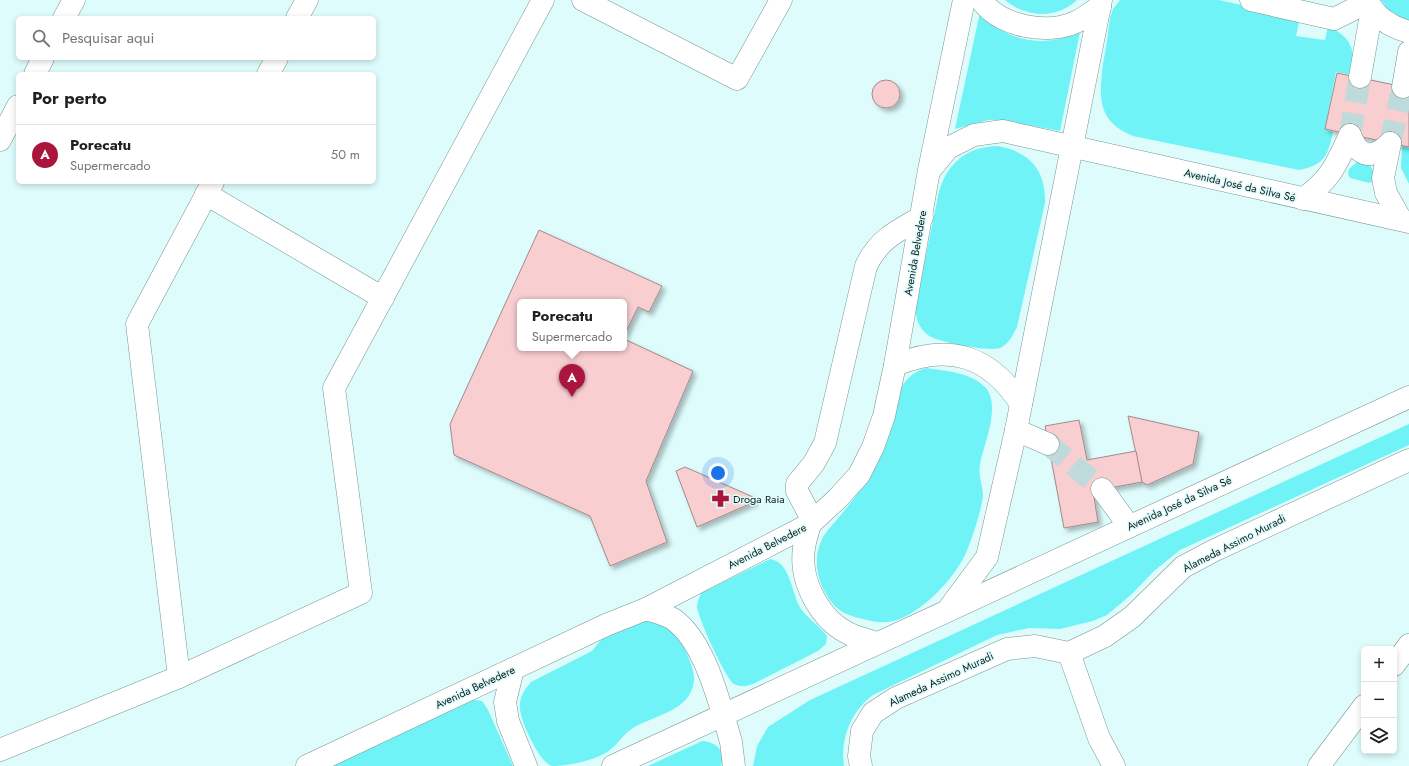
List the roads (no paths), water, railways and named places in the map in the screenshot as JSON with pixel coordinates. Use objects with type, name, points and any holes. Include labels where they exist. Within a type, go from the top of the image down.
[{"type":"main road","points":[[65,16],[74,0]]},
{"type":"main road","points":[[298,16],[307,0]]},
{"type":"main road","points":[[0,750],[179,677],[361,593],[334,388],[543,0]]},
{"type":"main road","points":[[583,0],[736,79],[781,0]]},
{"type":"main road","name":"Avenida Belvedere","points":[[307,766],[606,625],[646,609],[812,523],[837,500],[858,475],[873,447],[884,416],[895,365],[929,170],[964,0]]},
{"type":"main road","points":[[981,0],[1002,18],[1026,27],[1052,28],[1076,22],[1103,2]]},
{"type":"main road","points":[[1251,0],[1334,18],[1369,4]]},
{"type":"main road","points":[[612,766],[948,610],[987,557],[1016,430],[1072,146],[1103,2]]},
{"type":"main road","points":[[1369,4],[1383,20],[1397,28],[1409,32]]},
{"type":"main road","points":[[1360,77],[1369,4]]},
{"type":"main road","points":[[1403,87],[1409,52]]},
{"type":"main road","points":[[36,72],[42,60]]},
{"type":"main road","points":[[269,72],[276,60]]},
{"type":"main road","points":[[0,140],[16,110]]},
{"type":"main road","name":"Avenida José da Silva Sé","points":[[929,170],[948,148],[974,135],[1003,131],[1406,223]]},
{"type":"main road","points":[[1303,199],[1320,187],[1328,177],[1350,135],[1355,148],[1367,154],[1381,153],[1390,143],[1383,178],[1386,193],[1406,223]]},
{"type":"main road","points":[[179,677],[137,324],[209,188],[383,298]]},
{"type":"main road","points":[[876,643],[851,635],[830,620],[814,599],[805,575],[804,549],[812,523],[797,491],[797,484],[814,463],[825,443],[866,266],[873,251],[892,234],[922,217]]},
{"type":"main road","points":[[895,365],[921,356],[935,354],[956,355],[976,361],[994,372],[1010,386],[1021,404]]},
{"type":"main road","name":"Avenida José da Silva Sé","points":[[948,610],[1408,396]]},
{"type":"main road","points":[[1016,430],[1048,444]]},
{"type":"main road","name":"Alameda Assimo Muradi","points":[[861,766],[859,756],[862,731],[872,713],[896,698],[1007,649],[1035,646],[1069,653],[1105,636],[1132,617],[1183,567],[1409,460]]},
{"type":"main road","points":[[1102,489],[1129,526]]},
{"type":"main road","points":[[646,609],[672,619],[691,637],[712,679],[731,742],[734,766]]},
{"type":"main road","points":[[1397,661],[1409,645]]},
{"type":"main road","points":[[1069,653],[1099,738],[1114,766]]},
{"type":"main road","points":[[513,669],[505,702],[508,721],[526,766]]},
{"type":"main road","points":[[1319,766],[1361,710]]},
{"type":"main road","points":[[0,734],[49,730]]},
{"type":"tunnel","points":[[1350,135],[1360,77]]},
{"type":"tunnel","points":[[1390,143],[1403,87]]},
{"type":"tunnel","points":[[1048,444],[1102,489]]},
{"type":"place","name":"Porecatu","points":[[572,397]]},
{"type":"place","name":"Droga Raia","points":[[720,499]]}]
